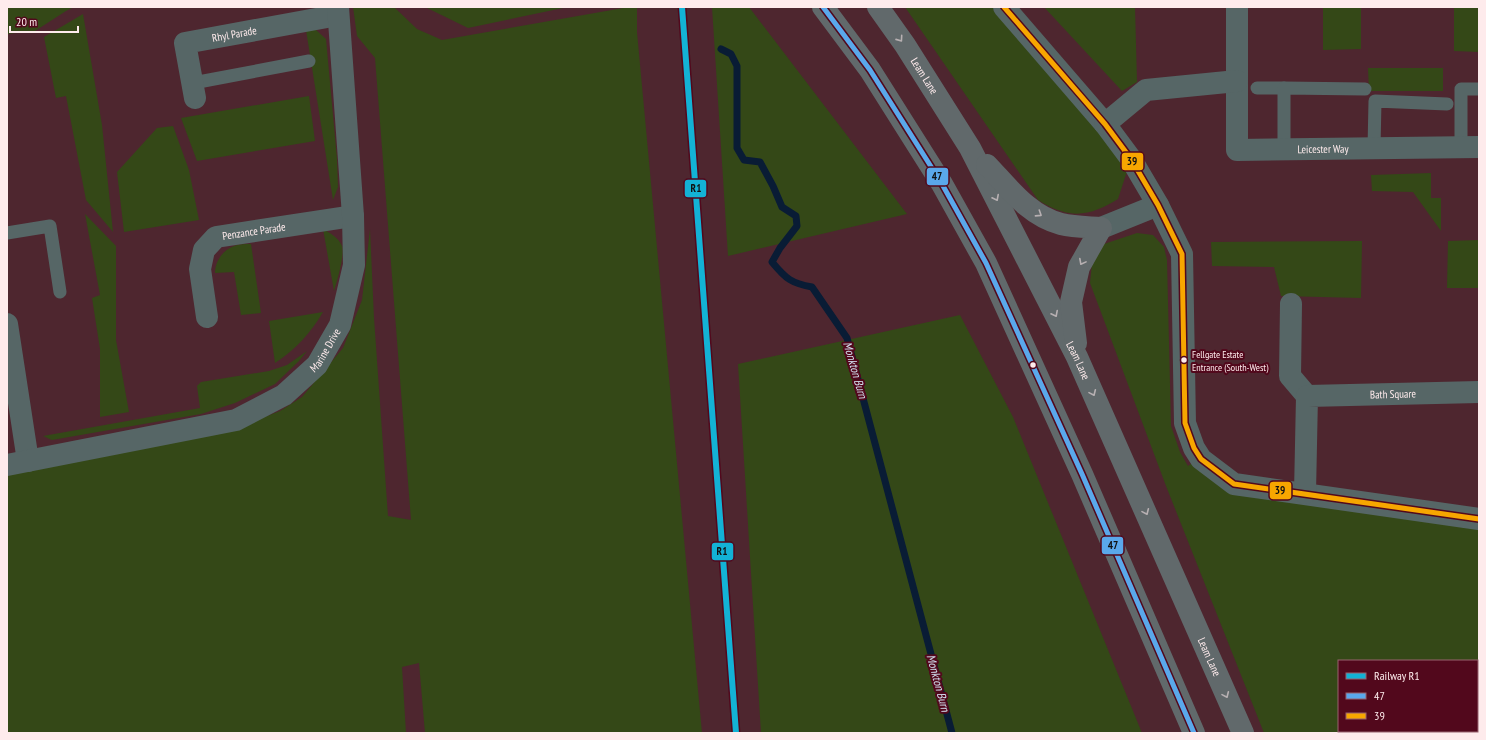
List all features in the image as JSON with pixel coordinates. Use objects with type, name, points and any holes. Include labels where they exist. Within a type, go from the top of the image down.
[{"type":"highway","points":[[823,7],[875,77],[942,184],[986,263],[1085,481],[1194,733]]},
{"type":"highway","name":"Leam Lane","points":[[878,7],[905,45],[970,148],[1078,358],[1243,733]]},
{"type":"highway","points":[[970,148],[1026,206],[1044,217],[1061,224],[1101,228],[1079,266],[1072,302],[1078,358]]},
{"type":"street","points":[[1004,7],[1105,124],[1131,159],[1158,205],[1182,254],[1185,423],[1194,448],[1201,459],[1234,484],[1479,519]]},
{"type":"street","name":"Leicester Way","points":[[1237,7],[1247,85],[1237,150],[1470,147]]},
{"type":"street","name":"Rhyl Parade","points":[[194,91],[185,43],[338,11]]},
{"type":"street","name":"Marine Drive","points":[[17,463],[236,420],[284,395],[317,365],[340,325],[354,265],[353,216],[338,11]]},
{"type":"street","points":[[1105,124],[1146,90],[1247,85]]},
{"type":"street","points":[[1101,228],[1158,205]]},
{"type":"street","name":"Penzance Parade","points":[[207,317],[200,269],[204,250],[216,237],[353,216]]},
{"type":"street","points":[[1290,304],[1290,376],[1307,396],[1305,493]]},
{"type":"street","points":[[8,336],[17,463]]},
{"type":"street","name":"Bath Square","points":[[1307,396],[1479,392]]},
{"type":"lane","points":[[194,91],[309,61]]},
{"type":"lane","points":[[1247,85],[1284,88],[1365,88]]},
{"type":"lane","points":[[1284,88],[1284,150]]},
{"type":"lane","points":[[1470,147],[1461,89],[1479,89]]},
{"type":"lane","points":[[1374,148],[1375,101],[1447,104]]},
{"type":"lane","points":[[7,234],[50,226],[60,292]]},
{"type":"green space","points":[[7,7],[74,7],[35,31],[7,34]]},
{"type":"green space","points":[[353,7],[394,7],[417,29],[442,40],[629,7],[637,7],[637,32],[702,733],[425,733],[419,663],[402,667],[406,733],[7,733],[7,475],[236,428],[280,411],[302,397],[343,348],[362,300],[370,229],[374,318],[388,516],[411,520],[375,58],[357,36]]},
{"type":"green space","points":[[425,7],[568,7],[468,28]]},
{"type":"green space","points":[[712,7],[749,7],[907,214],[728,256]]},
{"type":"green space","points":[[905,7],[1004,7],[1131,159],[1118,199],[1091,212],[1076,214],[1058,210],[1038,200]]},
{"type":"green space","points":[[1044,7],[1135,7],[1137,82],[1122,91]]},
{"type":"green space","points":[[1323,7],[1361,7],[1361,49],[1323,50]]},
{"type":"green space","points":[[1454,7],[1479,7],[1479,52],[1454,51]]},
{"type":"green space","points":[[83,14],[102,125],[113,232],[86,200],[66,96],[56,98],[44,37]]},
{"type":"green space","points":[[315,29],[326,39],[337,159],[338,187],[333,200],[306,30]]},
{"type":"green space","points":[[1368,68],[1443,68],[1443,91],[1369,91]]},
{"type":"green space","points":[[309,96],[315,141],[197,161],[181,118]]},
{"type":"green space","points":[[173,126],[189,170],[199,220],[124,232],[117,172],[157,128]]},
{"type":"green space","points":[[1431,173],[1431,198],[1441,198],[1441,231],[1413,192],[1372,191],[1371,175]]},
{"type":"green space","points":[[85,214],[116,246],[116,340],[129,412],[100,417],[100,349],[92,298],[100,295]]},
{"type":"green space","points":[[323,229],[337,238],[341,243],[343,250],[342,262],[334,291]]},
{"type":"green space","points":[[1137,233],[1153,235],[1164,247],[1167,260],[1171,426],[1180,452],[1188,466],[1200,457],[1234,484],[1479,519],[1479,733],[1264,733],[1166,486],[1090,283],[1092,263],[1104,244]]},
{"type":"green space","points":[[1479,240],[1479,288],[1447,288],[1448,241]]},
{"type":"green space","points":[[1362,241],[1361,298],[1281,296],[1274,267],[1212,266],[1211,242]]},
{"type":"green space","points":[[251,244],[261,313],[241,315],[234,272],[215,273],[215,269],[220,256],[226,250],[236,245]]},
{"type":"green space","points":[[323,312],[302,340],[290,352],[275,363],[269,321]]},
{"type":"green space","points":[[960,315],[1013,417],[1142,733],[761,733],[738,364]]},
{"type":"green space","points":[[307,351],[299,361],[275,384],[235,403],[201,414],[52,440],[43,436],[200,408],[197,386],[201,382],[269,371],[287,365]]},
{"type":"waterway","name":"Monkton Burn","points":[[721,49],[731,54],[737,66],[737,148],[744,160],[760,162],[782,207],[796,216],[797,226],[780,248],[772,262],[781,273],[789,279],[799,284],[812,287],[847,338],[952,733]]},
{"type":"rail line","name":"R1","points":[[682,7],[736,733]]},
{"type":"transit line","name":"47","points":[[823,7],[870,70],[942,184],[986,263],[1082,474],[1194,733]]},
{"type":"transit line","name":"39","points":[[1004,7],[1105,124],[1131,159],[1158,205],[1182,254],[1185,423],[1194,448],[1201,459],[1234,484],[1479,519]]},
{"type":"place","name":"Fellgate Estate Entrance (South-West)","points":[[1184,360]]}]
